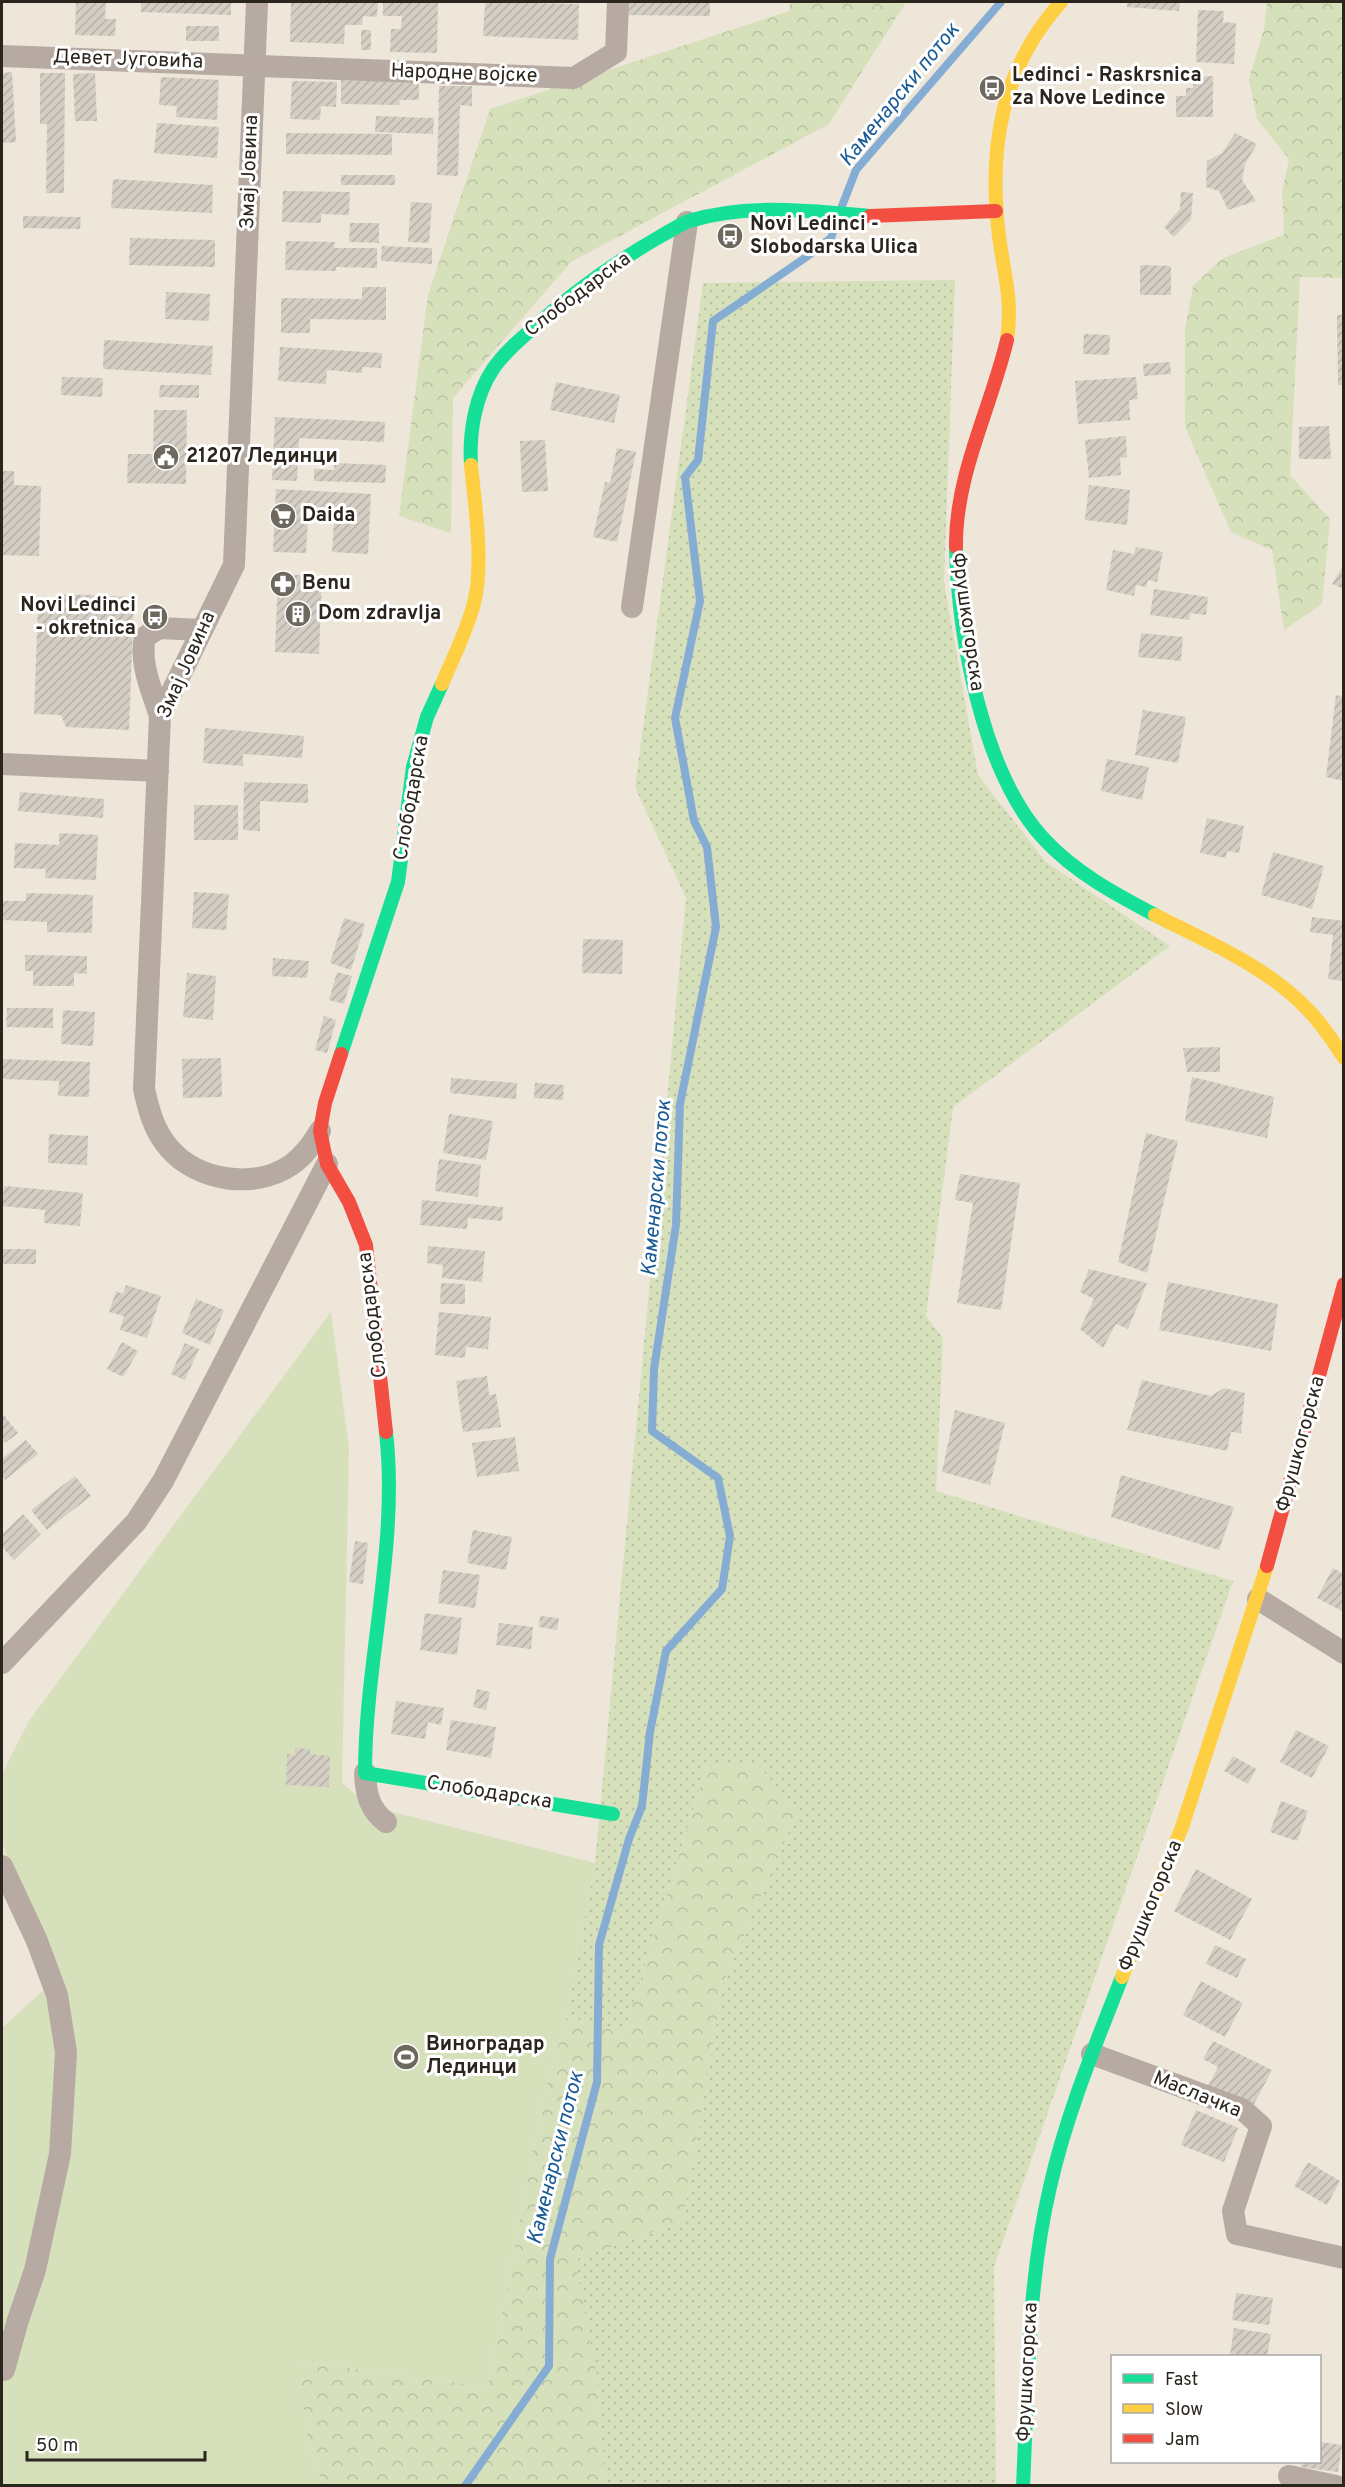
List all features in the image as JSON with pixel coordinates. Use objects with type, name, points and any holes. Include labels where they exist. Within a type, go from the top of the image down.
[{"type":"street","name":"Змај Јовина","points":[[257,2],[234,565],[160,716],[144,1089],[152,1121],[169,1149],[195,1169],[226,1179],[259,1178],[290,1166],[307,1152],[320,1131]]},
{"type":"street","name":"Народне војске","points":[[254,65],[574,78],[616,52],[618,2]]},
{"type":"street","name":"Фрушкогорска","points":[[1062,2],[1026,48],[1010,90],[996,140],[996,211],[1010,312],[1007,346],[964,484],[956,530],[958,576],[972,675],[980,711],[1002,771],[1020,806],[1041,836],[1065,858],[1114,894],[1247,963],[1285,986],[1312,1011],[1332,1037],[1344,1058]]},
{"type":"street","name":"Девет Југовића","points":[[2,56],[254,65]]},
{"type":"street","name":"Слободарска","points":[[386,1822],[374,1814],[366,1789],[365,1732],[387,1525],[389,1483],[387,1439],[366,1245],[349,1202],[327,1164],[320,1131],[325,1103],[398,882],[413,767],[427,717],[466,629],[475,601],[478,549],[470,447],[476,407],[493,369],[515,344],[559,305],[635,251],[687,222],[729,212],[802,210],[874,216],[996,211]]},
{"type":"street","points":[[632,607],[687,222]]},
{"type":"street","points":[[160,716],[142,649],[145,637],[159,628],[202,630]]},
{"type":"street","points":[[2,764],[158,771]]},
{"type":"street","points":[[2,1663],[136,1522],[163,1481],[327,1164]]},
{"type":"street","name":"Фрушкогорска","points":[[1023,2486],[1032,2296],[1041,2237],[1059,2150],[1092,2054],[1182,1827],[1258,1599],[1337,1337],[1344,1284]]},
{"type":"street","points":[[1258,1599],[1344,1653]]},
{"type":"street","name":"Слободарска","points":[[365,1773],[613,1814]]},
{"type":"street","points":[[2,1866],[37,1941],[57,1995],[66,2052],[60,2154],[35,2270],[4,2370]]},
{"type":"street","name":"Маслачка","points":[[1092,2054],[1242,2109],[1261,2126],[1233,2211],[1237,2234],[1344,2258]]},
{"type":"street","points":[[1289,2476],[1336,2486]]},
{"type":"green space","points":[[790,2],[906,2],[829,124],[571,262],[453,398],[451,533],[399,516],[428,295],[490,109],[789,11]]},
{"type":"green space","points":[[1267,2],[1343,2],[1344,7],[1343,278],[1300,277],[1290,475],[1330,519],[1322,604],[1284,630],[1272,550],[1231,532],[1185,427],[1185,330],[1193,286],[1223,258],[1284,235],[1282,192],[1289,159],[1257,119],[1249,79],[1264,29]]},
{"type":"green space","points":[[955,280],[944,582],[978,775],[1046,862],[1170,946],[953,1107],[926,1316],[943,1338],[936,1491],[1233,1581],[994,2267],[996,2485],[605,2485],[597,2376],[575,2260],[683,2221],[724,1981],[798,1811],[757,1764],[706,1767],[624,2033],[567,2016],[595,1863],[686,898],[635,787],[703,283]]},
{"type":"green space","points":[[331,1312],[349,1448],[342,1783],[369,1806],[595,1863],[567,2016],[543,2098],[488,2387],[298,2361],[309,2449],[323,2485],[2,2485],[2,2028],[48,1986],[2,1841],[2,1774],[29,1721]]},
{"type":"green space","points":[[757,1764],[798,1811],[724,1981],[683,2221],[576,2260],[597,2376],[605,2485],[323,2485],[309,2449],[297,2361],[488,2387],[543,2098],[567,2016],[624,2033],[706,1767]]},
{"type":"building","points":[[76,2],[106,2],[105,19],[116,19],[115,36],[75,35]]},
{"type":"building","points":[[141,2],[231,2],[231,15],[141,12]]},
{"type":"building","points":[[291,2],[378,2],[377,17],[363,16],[362,25],[345,25],[344,44],[290,42]]},
{"type":"building","points":[[383,2],[438,2],[437,53],[390,52],[391,29],[401,29],[402,16],[383,16]]},
{"type":"building","points":[[485,2],[579,4],[578,40],[483,36]]},
{"type":"building","points":[[625,2],[710,2],[710,16],[625,15]]},
{"type":"building","points":[[1127,2],[1180,2],[1179,11],[1127,7]]},
{"type":"building","points":[[1198,10],[1224,11],[1223,22],[1236,23],[1234,64],[1196,62]]},
{"type":"building","points":[[186,26],[219,26],[219,41],[186,41]]},
{"type":"building","points":[[361,30],[371,30],[371,50],[361,50]]},
{"type":"building","points":[[12,72],[16,142],[2,143],[2,73]]},
{"type":"building","points":[[40,73],[65,73],[64,193],[46,193],[47,124],[40,124]]},
{"type":"building","points":[[95,73],[97,121],[75,121],[73,74]]},
{"type":"building","points":[[1213,76],[1213,117],[1176,117],[1176,96],[1186,96],[1186,88],[1193,88],[1193,77]]},
{"type":"building","points":[[161,77],[219,80],[217,120],[176,117],[177,106],[159,105]]},
{"type":"building","points":[[341,80],[419,82],[419,100],[400,100],[399,105],[341,104]]},
{"type":"building","points":[[292,81],[337,82],[336,107],[321,106],[320,120],[290,119]]},
{"type":"building","points":[[439,86],[472,86],[472,106],[460,105],[458,176],[437,175]]},
{"type":"building","points":[[376,116],[434,118],[433,134],[375,132]]},
{"type":"building","points":[[157,123],[219,127],[217,158],[154,153]]},
{"type":"building","points":[[286,133],[392,134],[392,155],[286,154]]},
{"type":"building","points":[[1235,133],[1257,144],[1245,164],[1242,180],[1256,201],[1228,210],[1219,191],[1206,187],[1207,161],[1222,153]]},
{"type":"building","points":[[341,175],[395,175],[395,185],[341,185]]},
{"type":"building","points":[[113,179],[213,185],[212,213],[111,208]]},
{"type":"building","points":[[283,191],[350,192],[349,215],[321,214],[321,223],[282,222]]},
{"type":"building","points":[[1181,192],[1193,193],[1191,219],[1174,237],[1164,227],[1180,209]]},
{"type":"building","points":[[411,202],[432,203],[429,243],[408,242]]},
{"type":"building","points":[[23,216],[81,217],[80,229],[23,228]]},
{"type":"building","points":[[350,223],[379,223],[379,243],[349,242]]},
{"type":"building","points":[[130,238],[215,240],[215,267],[129,265]]},
{"type":"building","points":[[286,241],[335,242],[334,248],[377,248],[377,268],[336,267],[336,271],[285,270]]},
{"type":"building","points":[[382,246],[432,248],[432,264],[381,261]]},
{"type":"building","points":[[1140,265],[1171,266],[1171,295],[1140,295]]},
{"type":"building","points":[[362,287],[386,287],[386,320],[310,319],[310,333],[281,333],[281,298],[362,299]]},
{"type":"building","points":[[166,292],[210,294],[209,321],[165,319]]},
{"type":"building","points":[[1337,315],[1344,315],[1344,385],[1338,385]]},
{"type":"building","points":[[1084,334],[1110,335],[1109,355],[1083,354]]},
{"type":"building","points":[[104,340],[213,346],[211,375],[103,369]]},
{"type":"building","points":[[280,347],[382,353],[381,368],[362,367],[362,373],[327,370],[326,384],[278,381]]},
{"type":"building","points":[[1170,362],[1171,374],[1144,376],[1143,364]]},
{"type":"building","points":[[62,377],[103,378],[102,397],[61,395]]},
{"type":"building","points":[[1136,377],[1138,399],[1129,400],[1130,420],[1078,424],[1075,381]]},
{"type":"building","points":[[556,382],[620,395],[614,423],[550,410]]},
{"type":"building","points":[[160,385],[199,385],[199,398],[159,397]]},
{"type":"building","points":[[154,410],[187,410],[186,484],[127,483],[128,454],[153,454]]},
{"type":"building","points":[[275,417],[385,422],[384,442],[299,438],[297,481],[272,480]]},
{"type":"building","points":[[1329,426],[1331,459],[1299,459],[1299,427]]},
{"type":"building","points":[[1126,436],[1127,457],[1120,458],[1121,475],[1089,478],[1085,440]]},
{"type":"building","points":[[545,440],[548,491],[522,492],[520,441]]},
{"type":"building","points":[[617,448],[636,452],[617,542],[593,537],[605,482],[610,483]]},
{"type":"building","points":[[334,463],[386,465],[385,483],[314,481],[314,469],[334,470]]},
{"type":"building","points":[[2,471],[14,471],[14,485],[41,486],[39,556],[2,555]]},
{"type":"building","points":[[1089,485],[1130,490],[1127,525],[1085,520]]},
{"type":"building","points":[[276,489],[371,494],[368,554],[332,552],[334,521],[308,519],[306,553],[273,552]]},
{"type":"building","points":[[1136,547],[1163,552],[1157,582],[1148,580],[1146,587],[1136,585],[1134,596],[1106,590],[1113,550],[1134,554]]},
{"type":"building","points":[[1344,564],[1344,589],[1332,584]]},
{"type":"building","name":"Dom zdravlja","points":[[278,574],[322,576],[319,654],[275,652]]},
{"type":"building","points":[[1154,589],[1208,597],[1206,615],[1190,613],[1189,620],[1150,615]]},
{"type":"building","points":[[64,594],[134,597],[129,730],[66,727],[61,715],[34,714],[38,607],[64,608]]},
{"type":"building","points":[[1141,633],[1183,637],[1181,661],[1138,657]]},
{"type":"building","points":[[1336,695],[1344,697],[1344,781],[1326,777]]},
{"type":"building","points":[[1143,710],[1186,717],[1178,763],[1135,755]]},
{"type":"building","points":[[205,728],[304,736],[302,758],[243,754],[243,766],[203,763]]},
{"type":"building","points":[[1107,759],[1149,767],[1142,800],[1101,791]]},
{"type":"building","points":[[244,782],[308,784],[308,803],[260,801],[260,831],[243,830]]},
{"type":"building","points":[[20,792],[104,799],[103,818],[18,811]]},
{"type":"building","points":[[194,805],[238,805],[238,840],[194,840]]},
{"type":"building","points":[[1207,818],[1244,826],[1239,853],[1227,851],[1226,858],[1200,853]]},
{"type":"building","points":[[59,833],[98,835],[96,880],[45,878],[46,869],[14,868],[15,843],[59,845]]},
{"type":"building","points":[[1273,852],[1324,866],[1312,909],[1261,895]]},
{"type":"building","points":[[194,892],[229,894],[226,930],[192,928]]},
{"type":"building","points":[[26,893],[93,895],[92,933],[47,932],[47,922],[2,920],[2,901],[26,901]]},
{"type":"building","points":[[1312,917],[1344,921],[1344,981],[1328,979],[1333,935],[1310,932]]},
{"type":"building","points":[[344,918],[365,924],[351,970],[330,963]]},
{"type":"building","points":[[583,939],[623,940],[622,974],[582,973]]},
{"type":"building","points":[[25,955],[87,956],[87,974],[74,973],[74,986],[33,986],[33,971],[25,971]]},
{"type":"building","points":[[273,958],[309,961],[307,978],[272,976]]},
{"type":"building","points":[[337,972],[352,976],[344,1004],[329,1000]]},
{"type":"building","points":[[187,973],[216,976],[213,1020],[183,1017]]},
{"type":"building","points":[[7,1008],[53,1008],[53,1028],[6,1027]]},
{"type":"building","points":[[63,1010],[95,1012],[93,1046],[61,1044]]},
{"type":"building","points":[[324,1016],[336,1020],[327,1053],[315,1050]]},
{"type":"building","points":[[1220,1047],[1220,1072],[1187,1072],[1183,1048]]},
{"type":"building","points":[[221,1058],[222,1097],[183,1098],[182,1059]]},
{"type":"building","points":[[2,1059],[90,1062],[89,1097],[58,1096],[59,1081],[2,1079]]},
{"type":"building","points":[[1192,1077],[1274,1097],[1267,1138],[1185,1121]]},
{"type":"building","points":[[451,1078],[517,1083],[516,1099],[450,1093]]},
{"type":"building","points":[[535,1083],[564,1085],[563,1100],[534,1098]]},
{"type":"building","points":[[449,1114],[493,1121],[486,1160],[443,1153]]},
{"type":"building","points":[[1146,1133],[1178,1141],[1147,1273],[1118,1262]]},
{"type":"building","points":[[49,1134],[88,1136],[87,1165],[48,1163]]},
{"type":"building","points":[[439,1159],[481,1165],[478,1197],[435,1191]]},
{"type":"building","points":[[960,1174],[1020,1183],[1001,1310],[957,1303],[973,1203],[955,1200]]},
{"type":"building","points":[[4,1186],[83,1193],[80,1226],[44,1223],[45,1210],[2,1206]]},
{"type":"building","points":[[422,1200],[503,1207],[502,1221],[468,1218],[467,1229],[420,1225]]},
{"type":"building","points":[[428,1246],[485,1251],[482,1282],[442,1278],[443,1265],[427,1263]]},
{"type":"building","points":[[2,1249],[36,1249],[36,1264],[2,1264]]},
{"type":"building","points":[[1089,1269],[1147,1283],[1128,1329],[1116,1324],[1103,1348],[1080,1329],[1094,1299],[1080,1292]]},
{"type":"building","points":[[1168,1282],[1278,1304],[1271,1351],[1159,1330]]},
{"type":"building","points":[[441,1283],[465,1284],[465,1304],[440,1304]]},
{"type":"building","points":[[126,1285],[161,1296],[147,1338],[120,1330],[124,1316],[109,1312],[116,1291],[123,1294]]},
{"type":"building","points":[[196,1299],[224,1310],[210,1345],[182,1333]]},
{"type":"building","points":[[439,1312],[491,1317],[488,1349],[466,1347],[465,1358],[435,1355]]},
{"type":"building","points":[[122,1342],[138,1351],[123,1377],[107,1369]]},
{"type":"building","points":[[185,1343],[199,1349],[185,1380],[171,1374]]},
{"type":"building","points":[[487,1376],[489,1395],[496,1394],[501,1427],[463,1432],[456,1381]]},
{"type":"building","points":[[1142,1380],[1211,1396],[1224,1388],[1245,1393],[1241,1433],[1231,1432],[1227,1451],[1127,1430]]},
{"type":"building","points":[[955,1410],[1005,1423],[990,1485],[942,1472]]},
{"type":"building","points":[[2,1413],[18,1433],[5,1443],[2,1439]]},
{"type":"building","points":[[515,1437],[519,1471],[477,1477],[472,1443]]},
{"type":"building","points":[[26,1440],[38,1454],[5,1480],[2,1476],[2,1459]]},
{"type":"building","points":[[1121,1475],[1234,1507],[1219,1550],[1111,1517]]},
{"type":"building","points":[[75,1476],[91,1496],[47,1530],[31,1510]]},
{"type":"building","points":[[23,1514],[41,1534],[14,1560],[2,1547],[2,1534]]},
{"type":"building","points":[[473,1530],[512,1537],[506,1570],[467,1563]]},
{"type":"building","points":[[355,1541],[368,1543],[363,1584],[349,1582]]},
{"type":"building","points":[[1333,1568],[1344,1574],[1344,1612],[1317,1598]]},
{"type":"building","points":[[443,1570],[480,1575],[475,1608],[438,1603]]},
{"type":"building","points":[[425,1613],[462,1618],[457,1655],[420,1650]]},
{"type":"building","points":[[540,1616],[559,1618],[557,1630],[539,1627]]},
{"type":"building","points":[[499,1623],[533,1627],[531,1649],[496,1645]]},
{"type":"building","points":[[477,1689],[490,1692],[486,1710],[473,1707]]},
{"type":"building","points":[[396,1701],[444,1708],[441,1725],[428,1722],[425,1739],[391,1734]]},
{"type":"building","points":[[451,1720],[496,1727],[491,1758],[446,1750]]},
{"type":"building","points":[[1296,1730],[1329,1746],[1312,1778],[1280,1762]]},
{"type":"building","points":[[295,1748],[310,1749],[310,1754],[330,1756],[329,1787],[286,1785],[287,1754],[295,1755]]},
{"type":"building","points":[[1233,1756],[1256,1769],[1248,1784],[1224,1771]]},
{"type":"building","points":[[1281,1801],[1308,1811],[1297,1841],[1270,1832]]},
{"type":"building","points":[[1196,1869],[1252,1899],[1230,1940],[1174,1911]]},
{"type":"building","points":[[1215,1945],[1246,1959],[1237,1978],[1206,1964]]},
{"type":"building","points":[[1201,1981],[1243,2003],[1225,2037],[1183,2015]]},
{"type":"building","points":[[1213,2041],[1272,2070],[1252,2108],[1208,2086],[1218,2067],[1203,2059]]},
{"type":"building","points":[[1196,2110],[1238,2128],[1224,2162],[1181,2145]]},
{"type":"building","points":[[1308,2162],[1340,2181],[1327,2205],[1294,2186]]},
{"type":"building","points":[[1236,2293],[1273,2298],[1269,2325],[1232,2320]]},
{"type":"building","points":[[1234,2328],[1271,2334],[1267,2355],[1230,2355]]},
{"type":"building","points":[[1321,2442],[1342,2445],[1338,2472],[1301,2467],[1302,2463],[1321,2463]]},
{"type":"waterway","name":"Каменарски поток","points":[[842,206],[856,170],[1001,2]]},
{"type":"waterway","name":"Каменарски поток","points":[[465,2486],[549,2366],[550,2259],[597,2082],[599,1945],[629,1839],[642,1806],[650,1732],[666,1651],[722,1589],[730,1536],[718,1478],[652,1431],[654,1369],[676,1225],[680,1104],[716,927],[707,847],[694,821],[675,718],[700,601],[685,477],[698,460],[713,321],[831,238],[837,220]]},
{"type":"traffic: fast","points":[[471,465],[474,415],[482,391],[497,363],[516,343],[562,303],[644,246],[689,221],[733,212],[779,210],[870,216]]},
{"type":"traffic: fast","points":[[956,547],[968,660],[989,740],[1004,777],[1022,810],[1055,850],[1082,872],[1155,915]]},
{"type":"traffic: fast","points":[[341,1054],[398,882],[413,767],[427,717],[442,684]]},
{"type":"traffic: fast","points":[[386,1432],[389,1475],[388,1517],[366,1731],[365,1773],[613,1814]]},
{"type":"traffic: fast","points":[[1023,2486],[1030,2336],[1042,2224],[1057,2160],[1073,2107],[1122,1977]]},
{"type":"traffic: slow","points":[[1007,340],[1009,312],[996,204],[998,141],[1003,112],[1024,55],[1061,2]]},
{"type":"traffic: slow","points":[[442,684],[468,624],[477,588],[478,535],[471,465]]},
{"type":"traffic: slow","points":[[1155,915],[1236,956],[1274,980],[1313,1015],[1344,1058]]},
{"type":"traffic: slow","points":[[1122,1977],[1182,1827],[1267,1566]]},
{"type":"traffic: jam","points":[[870,216],[996,211]]},
{"type":"traffic: jam","points":[[956,547],[957,520],[967,468],[1007,340]]},
{"type":"traffic: jam","points":[[341,1054],[325,1103],[320,1131],[327,1164],[349,1202],[366,1245],[386,1432]]},
{"type":"traffic: jam","points":[[1267,1566],[1344,1284]]},
{"type":"place","name":"Ledinci - Raskrsnica za Nove Ledince","points":[[992,88]]},
{"type":"place","name":"Novi Ledinci - Slobodarska Ulica","points":[[730,236]]},
{"type":"place","name":"21207 Лединци","points":[[166,457]]},
{"type":"place","name":"Daida","points":[[283,516]]},
{"type":"place","name":"Benu","points":[[283,584]]},
{"type":"place","name":"Dom zdravlja","points":[[298,614]]},
{"type":"place","name":"Novi Ledinci - okretnica","points":[[155,617]]},
{"type":"place","name":"Виноградар Лединци","points":[[406,2057]]}]
